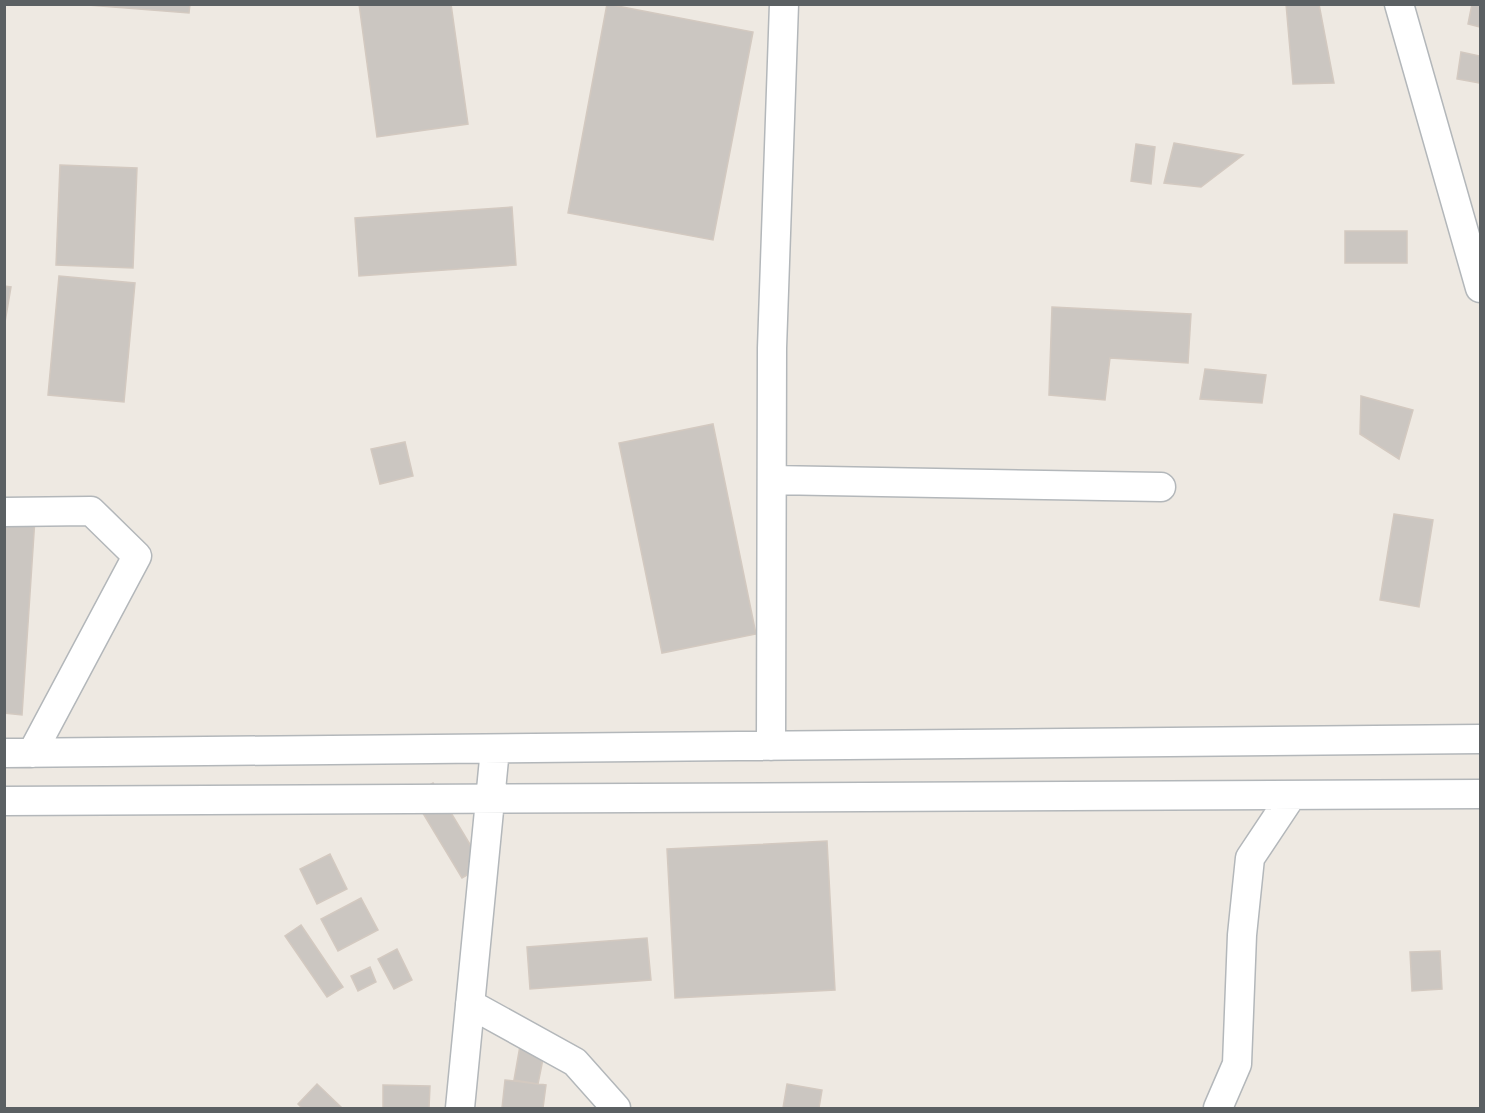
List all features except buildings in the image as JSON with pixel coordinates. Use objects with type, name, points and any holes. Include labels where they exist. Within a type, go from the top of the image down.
[{"type":"street","points":[[771,746],[772,348],[784,4]]},
{"type":"street","points":[[1399,4],[1480,288]]},
{"type":"street","points":[[772,480],[1161,487]]},
{"type":"street","points":[[4,512],[91,511],[137,556],[18,753]]},
{"type":"street","points":[[18,753],[1480,739]]},
{"type":"street","points":[[460,1108],[495,748]]},
{"type":"street","points":[[4,801],[1480,794]]},
{"type":"street","points":[[1218,1108],[1237,1064],[1242,935],[1250,858],[1292,795]]},
{"type":"street","points":[[470,1004],[575,1062],[616,1108]]}]
